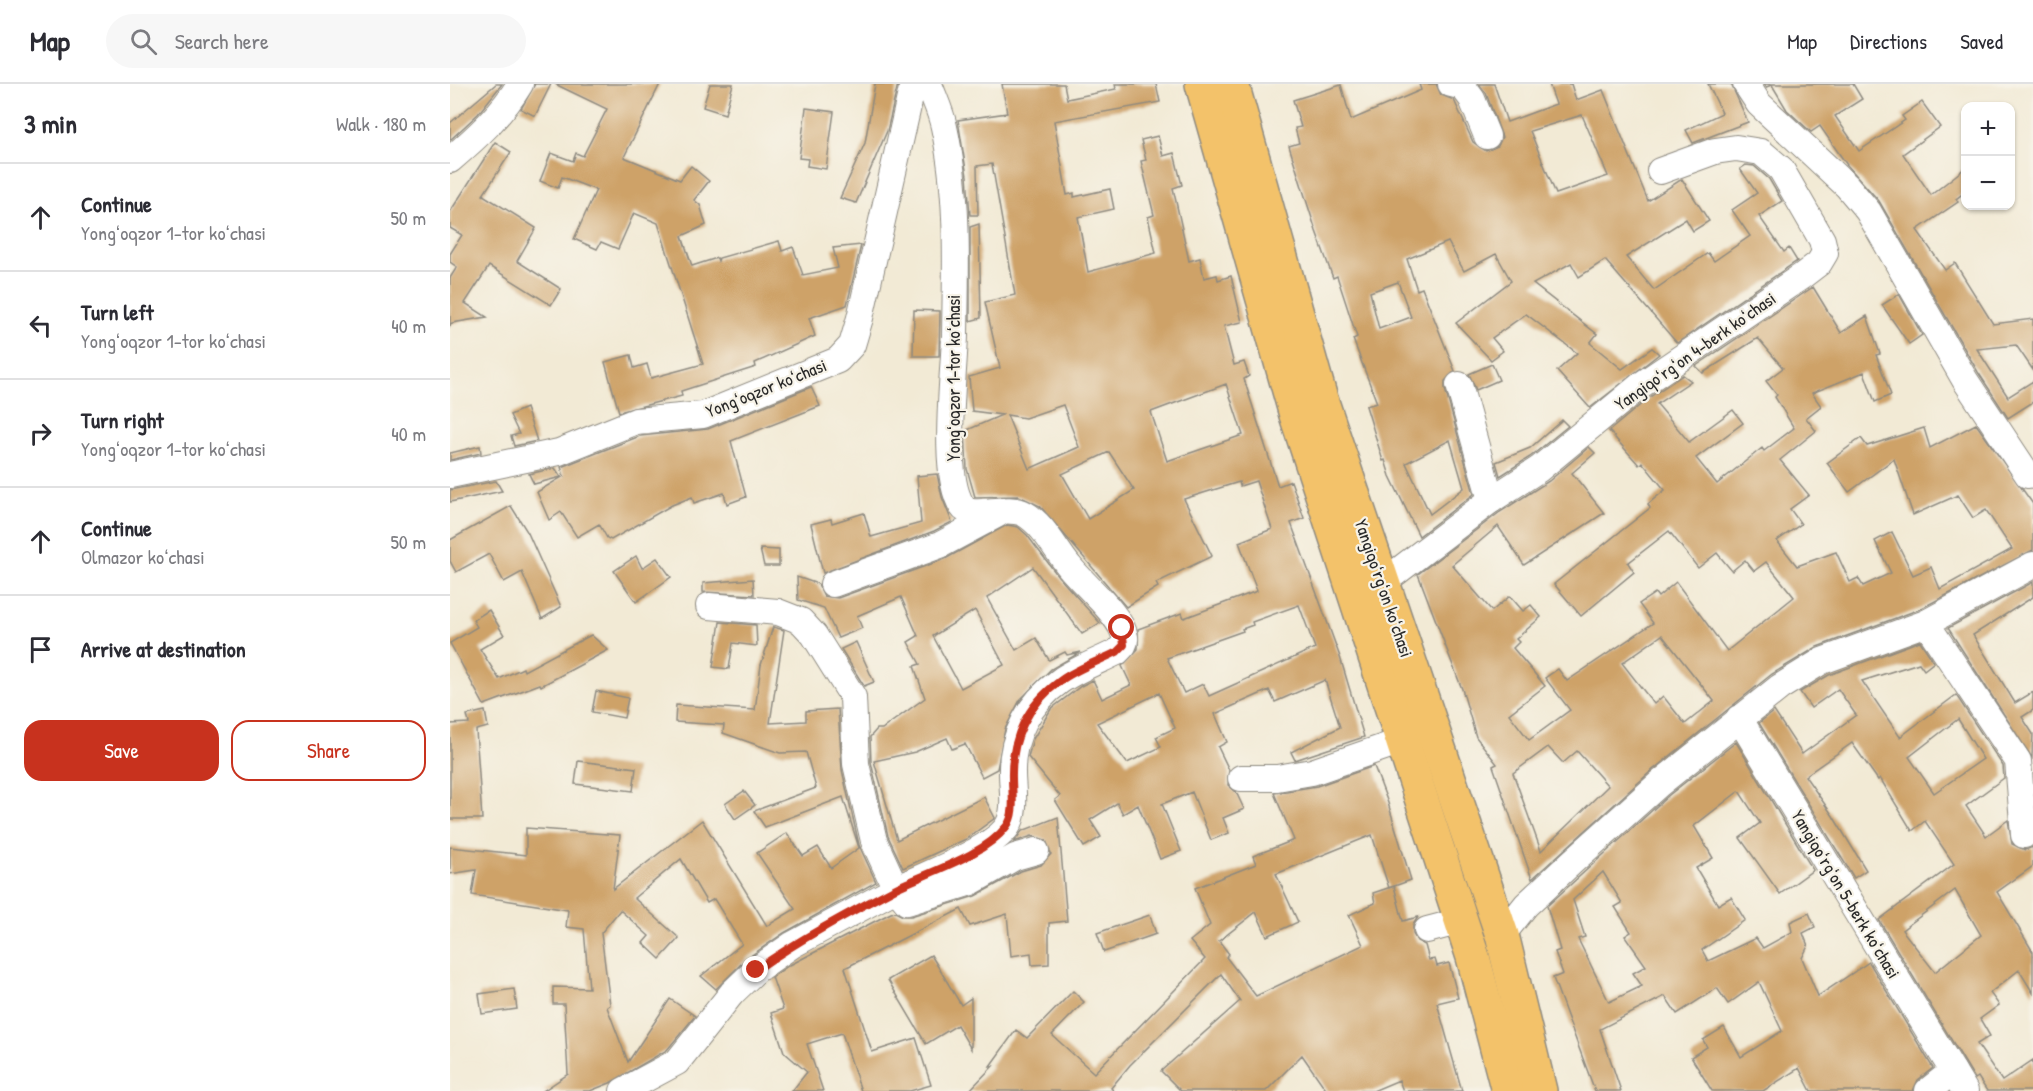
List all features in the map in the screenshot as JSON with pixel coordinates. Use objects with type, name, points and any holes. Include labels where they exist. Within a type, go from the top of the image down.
[{"type":"main road","name":"Yangiqoʻrgʻon koʻchasi","points":[[1202,84],[1293,404],[1473,957],[1508,1091]]},
{"type":"main road","name":"Yangiqoʻrgʻon koʻchasi","points":[[1232,84],[1321,399],[1502,935],[1540,1091]]},
{"type":"street","points":[[450,160],[478,136],[510,100],[520,84]]},
{"type":"street","name":"Yongʻoqzor koʻchasi","points":[[450,475],[559,452],[636,421],[703,415],[838,360],[852,345],[860,318],[913,84]]},
{"type":"street","name":"Yongʻoqzor 1-tor koʻchasi","points":[[929,84],[944,125],[953,186],[955,335],[951,457],[954,484],[962,507],[967,512],[973,514],[1009,508]]},
{"type":"street","points":[[1190,84],[1292,442],[1438,879],[1439,927],[1492,1091]]},
{"type":"street","points":[[1451,84],[1463,87],[1472,99],[1486,136]]},
{"type":"street","points":[[1746,84],[1759,104],[1847,186],[1868,211],[1960,371],[2028,475]]},
{"type":"street","name":"Yangiqoʻrgʻon 4-berk koʻchasi","points":[[1382,584],[1491,500],[1539,469],[1641,385],[1820,263],[1825,253],[1822,240],[1781,169],[1761,152],[1736,148],[1715,151],[1660,171]]},
{"type":"street","points":[[1459,385],[1491,500]]},
{"type":"street","points":[[623,1091],[677,1062],[732,993],[756,970],[792,945],[896,889],[969,854],[1007,826],[1013,809],[1011,754],[1025,717],[1060,681],[1117,652],[1124,645],[1122,628],[1069,567],[1036,522],[1024,513],[1009,508],[940,545],[833,584]]},
{"type":"street","points":[[1502,935],[1527,905],[1572,862],[1739,718],[1780,687],[1822,661],[1926,622],[2033,565]]},
{"type":"street","points":[[709,606],[778,612],[801,621],[814,635],[853,697],[856,764],[874,841],[896,889],[907,902],[971,882],[1015,857],[1036,851]]},
{"type":"street","points":[[1926,622],[2018,761],[2024,835]]},
{"type":"street","name":"Yangiqoʻrgʻon 5-berk koʻchasi","points":[[1739,718],[1959,1081],[1928,1091]]},
{"type":"street","points":[[1241,778],[1277,778],[1312,772],[1393,744]]},
{"type":"building","points":[[496,84],[502,84],[478,114],[450,140],[450,123]]},
{"type":"building","points":[[535,84],[551,84],[535,116],[521,109]]},
{"type":"building","points":[[555,84],[660,84],[624,157],[680,180],[691,166],[709,181],[694,200],[700,205],[706,225],[682,236],[692,266],[717,258],[718,261],[719,258],[779,241],[782,251],[793,247],[803,275],[838,268],[833,248],[861,245],[847,305],[809,318],[815,336],[755,363],[756,367],[681,391],[682,396],[619,412],[605,362],[631,355],[634,368],[647,364],[651,378],[703,364],[658,223],[634,213],[618,249],[601,242],[597,249],[574,239],[596,190],[562,177],[558,188],[540,181],[551,153],[573,161],[576,153],[583,156],[607,109]]},
{"type":"building","points":[[710,84],[733,84],[725,114],[703,107]]},
{"type":"building","points":[[875,84],[898,84],[887,131],[856,203],[840,198],[865,143]]},
{"type":"building","points":[[1002,84],[1064,84],[1067,99],[1116,89],[1115,84],[1156,84],[1160,102],[1054,121],[1067,195],[1074,193],[1074,197],[1110,189],[1114,209],[1078,217],[1088,272],[1156,253],[1148,217],[1154,215],[1141,161],[1146,160],[1141,140],[1158,136],[1163,156],[1174,153],[1182,185],[1173,188],[1189,261],[1200,258],[1204,278],[1217,275],[1218,280],[1231,276],[1242,322],[1224,326],[1234,365],[1244,362],[1249,376],[1244,379],[1278,486],[1291,481],[1304,518],[1291,523],[1340,657],[1364,737],[1295,760],[1291,752],[1340,727],[1325,680],[1275,702],[1269,690],[1215,714],[1227,742],[1218,747],[1229,770],[1228,785],[1236,792],[1244,809],[1223,818],[1229,833],[1211,840],[1192,792],[1162,804],[1181,851],[1160,859],[1138,805],[1123,814],[1117,803],[1090,820],[1101,837],[1084,847],[1055,800],[1060,796],[1028,757],[1033,739],[1051,709],[1081,686],[1093,680],[1102,699],[1131,685],[1122,666],[1138,649],[1138,629],[1182,613],[1184,618],[1257,591],[1239,542],[1272,529],[1256,481],[1240,486],[1239,482],[1184,499],[1212,556],[1156,583],[1158,587],[1126,607],[1040,506],[1019,496],[975,497],[967,469],[965,431],[1002,415],[972,411],[969,377],[1000,368],[985,302],[1015,295],[992,164],[977,166],[978,215],[970,215],[967,176],[958,120],[1007,113]],"holes":[[[1226,384],[1243,435],[1167,461],[1151,412]],[[1063,405],[1079,447],[1029,469],[1007,415],[1025,418]],[[1109,452],[1134,490],[1088,519],[1062,474]],[[1299,605],[1315,648],[1209,696],[1203,684],[1184,693],[1167,658],[1243,631],[1242,629],[1253,625],[1252,622]],[[1159,693],[1175,728],[1156,737],[1161,747],[1127,763],[1097,723]]]},
{"type":"building","points":[[1419,84],[1436,84],[1441,95],[1454,100],[1473,142],[1486,151],[1498,146],[1502,137],[1486,93],[1479,84],[1494,84],[1507,122],[1556,104],[1549,84],[1571,84],[1576,100],[1603,90],[1648,201],[1682,179],[1709,221],[1693,231],[1686,219],[1626,257],[1654,290],[1708,253],[1714,261],[1750,236],[1732,210],[1757,193],[1740,169],[1746,165],[1754,166],[1769,179],[1782,201],[1759,216],[1784,252],[1789,248],[1797,261],[1677,343],[1605,260],[1579,277],[1571,263],[1533,284],[1597,334],[1590,343],[1622,369],[1652,348],[1659,354],[1590,408],[1557,371],[1577,353],[1526,314],[1492,338],[1503,351],[1491,360],[1456,323],[1511,281],[1496,254],[1464,271],[1448,242],[1407,259],[1417,290],[1422,288],[1455,371],[1445,381],[1445,389],[1474,494],[1419,536],[1390,476],[1385,460],[1383,461],[1366,406],[1377,403],[1353,339],[1357,337],[1337,276],[1333,278],[1289,146],[1299,143],[1295,128],[1301,127],[1293,100],[1341,85],[1351,120],[1421,90]],"holes":[[[1582,115],[1608,176],[1556,194],[1530,131]],[[1398,282],[1411,317],[1379,329],[1370,292]],[[1450,440],[1464,488],[1430,514],[1406,463]]]},
{"type":"building","points":[[1708,84],[1731,84],[1748,122],[1693,143],[1686,130],[1722,113]]},
{"type":"building","points":[[1764,84],[1853,84],[1862,99],[1835,116],[1859,151],[1905,120],[1902,116],[1922,102],[1940,127],[1903,154],[1931,195],[1961,171],[1961,195],[1956,199],[1958,202],[1917,230],[1945,270],[1955,263],[1993,324],[2033,319],[2033,370],[2016,345],[1977,349],[2008,397],[2033,381],[2033,402],[2008,418],[1978,372],[1879,201],[1847,165],[1820,126],[1811,132],[1787,110],[1772,85],[1766,87]]},
{"type":"building","points":[[806,108],[834,112],[826,169],[807,166],[808,159],[799,158]]},
{"type":"building","points":[[495,142],[511,152],[483,195],[536,228],[517,261],[561,289],[551,305],[489,266],[465,303],[487,317],[452,323],[450,326],[450,278],[457,267],[450,262],[450,254],[462,235],[450,228],[450,212]]},
{"type":"building","points":[[979,224],[981,318],[970,321],[970,227]]},
{"type":"building","points":[[1813,287],[1841,333],[1867,316],[1880,354],[1876,355],[1891,395],[1875,402],[1864,372],[1812,393],[1821,406],[1806,418],[1816,431],[1780,460],[1809,495],[1790,509],[1801,524],[1777,541],[1797,566],[1836,552],[1850,582],[1858,578],[1863,586],[1891,573],[1875,541],[1892,532],[1913,575],[1931,567],[1940,589],[2012,549],[1986,510],[1973,518],[1958,495],[1913,515],[1894,459],[1849,492],[1827,463],[1861,438],[1867,446],[1924,428],[1930,448],[1976,424],[2033,504],[2033,550],[1920,609],[1817,647],[1772,674],[1649,773],[1532,879],[1493,766],[1497,764],[1476,737],[1462,689],[1418,574],[1500,512],[1549,481],[1589,447],[1595,453],[1572,473],[1604,513],[1524,565],[1498,526],[1452,565],[1492,611],[1510,596],[1523,611],[1531,605],[1541,617],[1516,639],[1519,642],[1513,648],[1545,686],[1509,714],[1529,740],[1570,710],[1545,678],[1558,669],[1567,681],[1653,623],[1639,604],[1655,593],[1658,597],[1676,582],[1727,651],[1794,597],[1766,562],[1754,571],[1745,560],[1732,571],[1717,553],[1698,568],[1669,531],[1628,563],[1634,572],[1581,616],[1554,584],[1650,508],[1648,504],[1665,490],[1642,462],[1639,465],[1609,431],[1650,397],[1683,375],[1691,381],[1657,404],[1689,442],[1733,410],[1743,423],[1696,458],[1717,484],[1762,448],[1764,451],[1794,428],[1775,397],[1777,395],[1766,381],[1783,368],[1758,338],[1703,373],[1696,366]],"holes":[[[1662,635],[1714,701],[1685,724],[1663,696],[1654,704],[1622,663]],[[1548,747],[1563,763],[1577,751],[1608,786],[1541,851],[1513,773]]]},
{"type":"building","points":[[1899,294],[1922,335],[1909,344],[1882,305]]},
{"type":"building","points":[[914,310],[940,311],[939,356],[913,356]]},
{"type":"building","points":[[1492,364],[1499,380],[1476,390],[1469,374]]},
{"type":"building","points":[[811,387],[820,406],[731,441],[746,497],[727,504],[724,493],[694,503],[692,497],[672,505],[611,540],[607,538],[599,524],[577,537],[561,512],[549,520],[537,492],[564,476],[561,467],[640,436],[708,429]]},
{"type":"building","points":[[526,408],[537,441],[514,446],[511,436],[519,434],[510,415]]},
{"type":"building","points":[[1562,420],[1568,426],[1530,457],[1500,476],[1496,462],[1530,448]]},
{"type":"building","points":[[480,446],[481,453],[450,460],[450,453]]},
{"type":"building","points":[[555,468],[561,477],[534,484],[529,474]]},
{"type":"building","points":[[937,474],[942,497],[952,522],[823,573],[811,524],[831,519],[832,523],[864,513],[871,537],[921,523],[917,476]]},
{"type":"building","points":[[496,481],[502,491],[450,502],[450,490]]},
{"type":"building","points":[[511,506],[528,533],[561,607],[542,619],[522,572],[504,582],[489,554],[456,572],[450,561],[450,540]]},
{"type":"building","points":[[1007,525],[1018,527],[1100,623],[1082,634],[1033,567],[987,598],[1016,650],[1036,638],[1049,660],[1065,652],[1067,655],[1081,652],[1051,669],[1020,700],[1005,729],[997,769],[982,777],[965,744],[952,749],[947,738],[915,752],[874,761],[897,840],[984,797],[995,818],[966,839],[903,868],[888,836],[871,762],[870,737],[877,729],[882,729],[925,698],[914,666],[920,664],[908,642],[918,636],[901,597],[857,616],[862,628],[838,638],[824,608],[798,600],[797,577],[818,584],[824,596],[838,598],[945,559]],"holes":[[[975,610],[1004,665],[961,688],[933,636]]]},
{"type":"building","points":[[760,549],[779,550],[779,566],[764,566]]},
{"type":"building","points":[[636,556],[642,568],[657,558],[671,577],[636,602],[614,571]]},
{"type":"building","points":[[753,579],[754,595],[703,592],[703,583]]},
{"type":"building","points":[[2033,582],[2033,597],[1973,635],[2015,703],[2033,692],[2033,710],[2022,717],[2033,734],[2032,758],[1948,628]]},
{"type":"building","points":[[489,610],[504,635],[480,649],[499,679],[523,668],[524,671],[591,635],[608,650],[541,686],[540,684],[484,705],[450,643],[477,627],[473,620]]},
{"type":"building","points":[[720,622],[756,625],[757,646],[733,643],[729,669],[713,667]]},
{"type":"building","points":[[773,627],[784,630],[770,723],[806,721],[806,711],[838,709],[842,770],[859,845],[876,882],[784,933],[746,959],[716,989],[701,976],[742,944],[714,899],[707,903],[681,859],[634,898],[679,938],[660,959],[643,943],[649,936],[620,910],[601,933],[610,1005],[607,1007],[628,1062],[670,999],[695,1016],[667,1050],[610,1083],[590,1091],[543,1091],[568,1074],[564,1004],[553,1004],[553,987],[589,988],[584,929],[566,927],[568,910],[472,895],[476,870],[450,874],[450,847],[526,855],[526,828],[620,835],[613,889],[702,820],[767,926],[795,909],[757,853],[787,833],[803,856],[818,847],[831,868],[859,848],[843,797],[765,827],[754,811],[816,788],[806,752],[780,753],[723,733],[724,725],[675,722],[676,705],[755,710],[761,665]]},
{"type":"building","points":[[1920,641],[1934,662],[1924,670],[1919,663],[1862,681],[1900,737],[1956,695],[2003,766],[2004,778],[1966,806],[1986,836],[2008,820],[2012,844],[2025,850],[2033,847],[2033,866],[1997,892],[2033,952],[2033,993],[2019,970],[1990,993],[1999,1005],[1980,1019],[1990,1036],[1977,1044],[2002,1081],[2033,1060],[2033,1091],[1987,1091],[1978,1077],[1975,1079],[1879,920],[1954,864],[1925,821],[1912,831],[1880,778],[1878,780],[1852,743],[1805,776],[1866,870],[1854,878],[1759,723],[1774,711],[1802,754],[1856,715],[1838,689],[1811,708],[1800,692],[1829,675]],"holes":[[[1958,719],[1983,759],[1934,793],[1909,757]],[[1955,890],[1981,935],[1935,972],[1902,930]]]},
{"type":"building","points":[[856,642],[874,682],[864,686],[841,649]]},
{"type":"building","points":[[596,691],[628,698],[624,718],[592,712]]},
{"type":"building","points":[[485,711],[488,727],[476,730],[482,819],[450,819],[450,724],[469,723],[467,715]]},
{"type":"building","points":[[1736,742],[1813,870],[1780,894],[1740,838],[1760,823],[1739,791],[1694,826],[1713,858],[1696,868],[1718,905],[1731,897],[1745,920],[1702,950],[1708,961],[1756,938],[1763,948],[1792,932],[1790,922],[1809,913],[1815,927],[1803,933],[1808,946],[1802,958],[1818,996],[1869,962],[1933,1068],[1918,1080],[1913,1091],[1811,1091],[1799,1068],[1763,1091],[1712,1091],[1691,1057],[1707,1047],[1703,1040],[1724,1027],[1741,1057],[1782,1031],[1759,982],[1728,1004],[1717,988],[1677,1014],[1665,996],[1600,1029],[1621,1091],[1595,1091],[1553,978],[1563,974],[1555,952],[1560,950],[1547,906],[1669,795]],"holes":[[[1603,872],[1622,903],[1615,907],[1631,932],[1625,936],[1646,966],[1633,973],[1642,986],[1609,1002],[1578,939],[1585,937],[1573,900]]]},
{"type":"building","points":[[578,761],[636,768],[633,791],[575,784]]},
{"type":"building","points":[[1374,766],[1388,803],[1411,880],[1394,886],[1403,921],[1418,917],[1413,925],[1413,934],[1417,941],[1425,945],[1429,960],[1435,959],[1437,966],[1449,963],[1458,998],[1437,1003],[1462,1091],[1403,1091],[1399,1080],[1373,1091],[1327,1091],[1302,1055],[1266,1091],[1181,1091],[1161,1071],[1240,1001],[1221,974],[1130,1065],[1111,1088],[1114,1091],[969,1091],[993,1066],[990,1066],[1016,1030],[1027,1038],[1073,991],[1084,1002],[1052,1035],[1094,1073],[1205,959],[1190,941],[1210,925],[1195,888],[1256,864],[1253,856],[1294,840],[1274,793],[1317,786]],"holes":[[[1372,835],[1389,888],[1373,893],[1375,903],[1349,915],[1363,945],[1256,996],[1226,957],[1229,954],[1219,941],[1256,912],[1267,936],[1298,922],[1276,874]]]},
{"type":"building","points":[[744,791],[755,805],[735,819],[725,804]]},
{"type":"building","points":[[1058,817],[1067,921],[1049,923],[1049,964],[1032,965],[1031,953],[1011,956],[1007,914],[970,926],[961,909],[845,968],[872,1052],[916,1038],[931,1085],[910,1091],[861,1091],[842,1033],[807,1044],[823,1091],[792,1091],[807,1072],[784,1052],[771,1013],[783,1009],[772,977],[788,966],[891,913],[911,916],[975,896],[1021,871],[1041,865],[1051,854],[1046,840],[1032,836],[1014,842],[1022,831]]},
{"type":"building","points":[[1150,915],[1156,934],[1104,952],[1097,933]]},
{"type":"building","points":[[931,955],[961,1005],[971,998],[971,1049],[957,1025],[926,1044],[888,980]]},
{"type":"building","points":[[514,989],[517,1009],[482,1014],[479,994]]},
{"type":"route","points":[[756,970],[792,945],[896,889],[969,854],[1007,826],[1013,809],[1011,754],[1025,717],[1060,681],[1117,652],[1124,645],[1125,637],[1122,628]]}]
